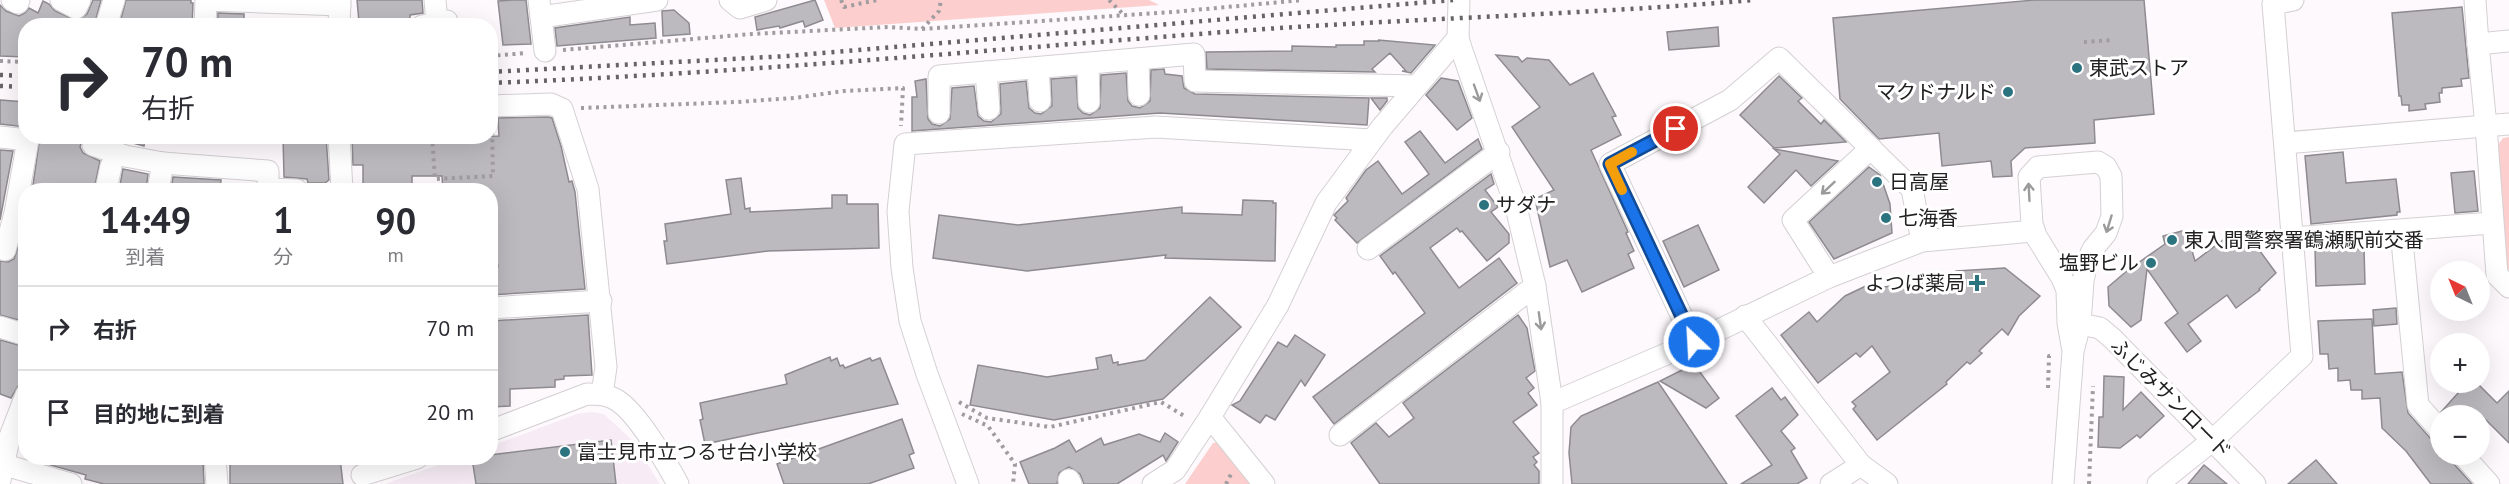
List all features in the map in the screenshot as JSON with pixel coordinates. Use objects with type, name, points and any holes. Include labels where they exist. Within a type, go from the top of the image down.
[{"type":"street","points":[[12,0],[18,3],[19,0]]},
{"type":"street","points":[[61,0],[76,8],[80,0]]},
{"type":"street","points":[[108,18],[114,0]]},
{"type":"street","points":[[205,18],[206,0],[340,10]]},
{"type":"street","points":[[435,0],[435,18]]},
{"type":"street","points":[[545,51],[540,8],[657,0]]},
{"type":"street","points":[[730,0],[740,8],[766,0]]},
{"type":"street","points":[[1459,0],[1458,38],[1499,152],[1516,207],[1535,286],[1552,403],[1552,484]]},
{"type":"street","points":[[2158,484],[2213,440],[2302,356],[2273,4],[2294,0]]},
{"type":"street","points":[[2475,0],[2497,275],[2509,287]]},
{"type":"street","points":[[1153,484],[1175,470],[1206,422],[1278,305],[1326,203],[1371,140],[1458,38]]},
{"type":"street","points":[[2478,44],[2509,41]]},
{"type":"street","points":[[939,113],[939,76],[1194,54],[1195,81],[1416,86]]},
{"type":"street","points":[[1694,342],[1610,164],[1730,100],[1779,58],[1912,189],[1922,241]]},
{"type":"street","points":[[1138,59],[1139,95]]},
{"type":"street","points":[[1088,64],[1089,102]]},
{"type":"street","points":[[1038,68],[1040,101]]},
{"type":"street","points":[[986,72],[989,109]]},
{"type":"street","points":[[498,106],[551,104],[562,109],[588,189],[606,367],[602,394]]},
{"type":"street","points":[[2285,143],[2509,124]]},
{"type":"street","points":[[968,484],[910,321],[902,268],[898,211],[905,144],[1156,127],[1371,140]]},
{"type":"street","points":[[0,137],[18,139]]},
{"type":"street","points":[[19,183],[27,144]]},
{"type":"street","points":[[339,144],[342,183]]},
{"type":"street","points":[[93,145],[125,156],[163,163],[268,171],[268,183]]},
{"type":"street","points":[[1830,277],[1793,220],[1871,148]]},
{"type":"street","points":[[1368,249],[1499,152]]},
{"type":"street","points":[[2063,484],[2073,351],[2080,324],[2083,280],[2087,262],[2093,249],[2106,233],[2112,216],[2111,176],[2106,167],[2098,162],[2038,167],[2029,177],[2034,231],[2067,290],[2068,323],[2073,351]]},
{"type":"street","points":[[160,183],[163,163]]},
{"type":"street","points":[[107,183],[111,166]]},
{"type":"street","points":[[5,250],[18,188]]},
{"type":"street","points":[[2292,238],[2492,223]]},
{"type":"street","points":[[1552,403],[1694,342],[1830,277],[1922,241],[2034,231]]},
{"type":"street","points":[[2401,231],[2418,405],[2430,419]]},
{"type":"street","points":[[2051,258],[2066,264],[2093,249]]},
{"type":"street","points":[[1340,435],[1535,286]]},
{"type":"street","points":[[498,308],[601,302]]},
{"type":"street","points":[[1745,316],[1861,465],[1887,484]]},
{"type":"street","name":"ふじみサンロード","points":[[2080,324],[2100,328],[2113,339],[2255,484]]},
{"type":"street","points":[[0,327],[18,332]]},
{"type":"street","points":[[498,428],[587,394],[602,394],[619,401],[632,416],[650,439],[678,484]]},
{"type":"street","points":[[18,415],[4,438],[2,472],[71,484]]},
{"type":"street","points":[[1206,422],[1264,484]]},
{"type":"street","points":[[215,465],[217,484]]},
{"type":"street","points":[[362,472],[390,465]]},
{"type":"street","points":[[1831,484],[1861,465]]},
{"type":"street","points":[[2472,465],[2489,484]]},
{"type":"path","points":[[841,0],[844,7],[878,0]]},
{"type":"path","points":[[922,29],[939,11],[941,0]]},
{"type":"path","points":[[1109,0],[1125,16]]},
{"type":"path","points":[[498,55],[752,34],[888,27],[922,29],[1125,16],[1303,0]]},
{"type":"path","points":[[2084,42],[2114,40]]},
{"type":"path","points":[[0,61],[18,62]]},
{"type":"path","points":[[562,109],[737,102],[794,98],[844,91],[903,88],[901,134],[905,144]]},
{"type":"path","points":[[433,144],[435,179],[493,176],[492,144]]},
{"type":"path","points":[[2089,484],[2093,378]]},
{"type":"path","points":[[935,396],[960,402],[987,418],[1050,427],[1161,402],[1206,422]]},
{"type":"path","points":[[960,413],[988,426],[1015,464],[1013,484]]},
{"type":"shaded area","points":[[824,0],[1149,0],[1159,5],[835,28]]},
{"type":"shaded area","points":[[2509,137],[2509,271],[2506,263],[2497,146],[2503,138]]},
{"type":"shaded area","name":"富士見市立つるせ台小学校","points":[[592,412],[604,414],[633,441],[660,484],[385,484],[438,465],[498,465],[498,443],[577,414]]},
{"type":"shaded area","points":[[1223,441],[1254,484],[1185,484],[1213,443]]},
{"type":"building","points":[[93,0],[101,0],[96,18],[81,18],[87,14]]},
{"type":"building","points":[[126,0],[191,0],[193,3],[192,18],[121,18]]},
{"type":"building","points":[[357,0],[422,0],[423,13],[410,15],[410,18],[359,18]]},
{"type":"building","points":[[526,0],[531,44],[503,45],[498,1]]},
{"type":"building","points":[[815,0],[823,20],[805,27],[803,21],[780,28],[779,26],[757,30],[755,17]]},
{"type":"building","points":[[2035,0],[2144,0],[2154,114],[2094,120],[2095,143],[2025,148],[2011,161],[2012,176],[1993,177],[1991,161],[1942,166],[1939,133],[1879,139],[1840,99],[1833,18]]},
{"type":"building","points":[[43,1],[55,11],[70,18],[18,18],[18,57],[0,56],[0,5],[6,11],[19,16],[29,8],[38,13]]},
{"type":"building","points":[[2462,7],[2469,78],[2461,79],[2462,86],[2442,88],[2442,93],[2439,93],[2440,102],[2425,104],[2426,109],[2409,111],[2409,105],[2402,105],[2401,96],[2399,96],[2392,13]]},
{"type":"building","points":[[674,10],[689,23],[690,34],[663,36],[662,11]]},
{"type":"building","points":[[218,13],[244,14],[244,18],[218,18]]},
{"type":"building","points":[[630,17],[630,25],[655,23],[656,38],[557,46],[555,28]]},
{"type":"building","points":[[1718,27],[1719,46],[1669,50],[1667,32]]},
{"type":"building","points":[[1378,40],[1435,45],[1411,73],[1402,71],[1406,71],[1390,53],[1372,69],[1375,72],[1207,69],[1206,52],[1292,51],[1292,46],[1336,47],[1336,45],[1364,45],[1364,41],[1380,41]]},
{"type":"building","points":[[1496,55],[1518,57],[1522,62],[1527,58],[1549,60],[1570,85],[1593,73],[1616,116],[1612,117],[1621,135],[1591,150],[1628,232],[1626,233],[1634,251],[1628,254],[1634,268],[1582,292],[1567,260],[1550,267],[1535,199],[1554,190],[1512,127],[1540,107]]},
{"type":"building","points":[[1164,69],[1165,74],[1182,76],[1184,88],[1195,94],[1369,98],[1367,125],[1160,113],[912,131],[912,97],[917,97],[915,81],[926,79],[928,119],[932,124],[940,126],[950,119],[952,88],[974,86],[978,116],[984,121],[991,122],[1001,114],[1000,84],[1026,81],[1029,108],[1041,114],[1052,106],[1051,79],[1076,77],[1078,108],[1090,115],[1100,108],[1101,75],[1126,73],[1128,101],[1132,106],[1140,108],[1150,101],[1151,70]]},
{"type":"building","points":[[1779,76],[1802,98],[1798,101],[1821,124],[1824,120],[1846,142],[1774,148],[1740,115]]},
{"type":"building","points":[[1441,78],[1458,81],[1472,118],[1457,130],[1426,95]]},
{"type":"building","points":[[1371,98],[1387,98],[1387,101],[1380,110]]},
{"type":"building","points":[[0,100],[18,101],[18,126],[0,124]]},
{"type":"building","points":[[498,118],[552,118],[569,182],[572,181],[575,192],[585,289],[498,294],[498,183],[442,183],[442,176],[412,176],[412,183],[363,183],[363,165],[353,165],[352,144],[498,144]]},
{"type":"building","points":[[1420,131],[1445,163],[1478,139],[1482,149],[1357,243],[1335,220],[1337,218],[1334,215],[1348,201],[1346,198],[1366,170],[1378,161],[1402,194],[1429,174],[1405,142]]},
{"type":"building","points":[[39,144],[81,144],[83,153],[100,161],[95,183],[33,183]]},
{"type":"building","points":[[283,144],[327,144],[329,180],[325,183],[308,183],[307,179],[284,177]]},
{"type":"building","points":[[1774,149],[1838,161],[1811,186],[1796,170],[1764,203],[1748,187],[1780,154]]},
{"type":"building","points":[[0,150],[13,151],[0,220]]},
{"type":"building","points":[[2343,152],[2346,183],[2396,179],[2400,212],[2397,212],[2397,215],[2311,224],[2305,156]]},
{"type":"building","points":[[1869,167],[1880,175],[1890,204],[1892,233],[1834,259],[1809,222]]},
{"type":"building","points":[[123,169],[148,174],[147,183],[120,183]]},
{"type":"building","points":[[2474,171],[2478,211],[2455,213],[2451,173]]},
{"type":"building","points":[[1491,174],[1494,184],[1485,190],[1498,207],[1491,212],[1509,234],[1509,243],[1487,261],[1457,228],[1430,248],[1459,288],[1499,258],[1517,283],[1334,424],[1313,397],[1425,313],[1395,272],[1393,274],[1380,256]]},
{"type":"building","points":[[173,177],[221,180],[221,183],[172,183]]},
{"type":"building","points":[[741,178],[745,209],[750,208],[750,212],[832,208],[832,195],[847,195],[847,204],[878,204],[879,248],[768,251],[667,264],[664,241],[667,241],[665,224],[731,214],[726,180]]},
{"type":"building","points":[[1243,200],[1276,203],[1275,261],[1165,258],[1166,255],[1027,271],[933,258],[939,215],[1018,225],[1182,207],[1182,213],[1242,215]]},
{"type":"building","points":[[1698,225],[1719,270],[1684,287],[1663,241]]},
{"type":"building","points":[[2186,230],[2195,261],[2223,240],[2227,245],[2246,232],[2276,273],[2260,290],[2236,308],[2227,295],[2188,324],[2201,341],[2187,352],[2165,323],[2178,313],[2147,269],[2141,320],[2131,327],[2109,306],[2108,287],[2165,244],[2163,236]]},
{"type":"building","points":[[2352,246],[2353,249],[2364,249],[2365,284],[2316,286],[2315,249]]},
{"type":"building","points":[[18,247],[18,320],[0,315],[0,261],[8,262],[14,259]]},
{"type":"building","points":[[2005,268],[2040,296],[2019,316],[2008,335],[2002,329],[1979,351],[1982,353],[1970,364],[1967,362],[1946,382],[1947,384],[1877,440],[1853,409],[1856,406],[1852,402],[1890,372],[1872,346],[1860,357],[1856,353],[1818,383],[1781,335],[1809,312],[1817,322],[1845,296],[1868,285],[1871,288],[1927,283],[1938,288],[1956,271]]},
{"type":"building","points":[[1210,297],[1241,327],[1163,399],[1054,420],[970,405],[978,365],[1047,377],[1098,369],[1096,358],[1111,355],[1113,363],[1118,362],[1118,365],[1145,360]]},
{"type":"building","points":[[2396,308],[2397,324],[2374,326],[2373,310]]},
{"type":"building","points":[[588,315],[592,375],[564,376],[564,379],[555,380],[555,387],[510,389],[510,406],[498,407],[498,321]]},
{"type":"building","points":[[1518,315],[1527,328],[1535,371],[1526,378],[1534,388],[1528,393],[1537,405],[1513,422],[1539,453],[1533,457],[1537,462],[1534,465],[1539,471],[1539,484],[1380,484],[1351,443],[1376,423],[1389,437],[1414,418],[1403,403]]},
{"type":"building","points":[[2372,319],[2375,374],[2402,372],[2408,413],[2430,438],[2430,465],[2455,465],[2472,484],[2431,484],[2406,451],[2382,428],[2380,398],[2362,399],[2362,390],[2351,390],[2350,380],[2338,381],[2338,368],[2329,369],[2328,354],[2320,354],[2318,321]]},
{"type":"building","points":[[1295,335],[1325,355],[1305,386],[1301,380],[1275,420],[1266,415],[1260,423],[1232,405],[1240,401],[1278,342],[1287,347]]},
{"type":"building","points":[[0,340],[18,345],[18,386],[11,398],[0,394]]},
{"type":"building","points":[[830,357],[831,361],[837,358],[840,366],[843,365],[845,368],[870,358],[872,361],[880,358],[898,404],[705,444],[700,420],[703,419],[700,403],[787,384],[785,375]]},
{"type":"building","points":[[1694,364],[1719,398],[1706,408],[1660,381]]},
{"type":"building","points":[[2104,376],[2124,377],[2123,410],[2141,392],[2164,416],[2140,438],[2137,435],[2120,448],[2098,447],[2099,417],[2103,417]]},
{"type":"building","points":[[1658,382],[1727,484],[1572,484],[1569,453],[1571,427],[1581,416]]},
{"type":"building","points":[[1772,388],[1781,400],[1785,397],[1798,415],[1781,431],[1795,448],[1791,451],[1807,478],[1797,484],[1741,484],[1772,465],[1736,416]]},
{"type":"building","points":[[2509,391],[2509,443],[2490,424],[2490,405],[2447,405],[2458,393],[2487,393],[2497,403]]},
{"type":"building","points":[[902,419],[914,453],[909,455],[914,468],[868,484],[784,484],[777,464]]},
{"type":"building","points":[[1165,433],[1178,442],[1166,461],[1163,455],[1117,484],[1084,484],[1080,474],[1069,467],[1059,473],[1057,484],[1029,484],[1020,462],[1069,440],[1076,452],[1101,438],[1104,445],[1139,434],[1160,442]]},
{"type":"building","points":[[611,440],[616,484],[476,484],[473,465],[498,465],[498,454]]},
{"type":"building","points":[[2316,460],[2337,484],[2288,484]]},
{"type":"building","points":[[51,465],[203,465],[204,484],[104,484],[85,479],[86,475]]},
{"type":"building","points":[[230,465],[341,465],[343,484],[230,484]]},
{"type":"building","points":[[2204,465],[2227,484],[2188,484]]},
{"type":"railway","points":[[498,72],[788,56],[1453,0]]},
{"type":"railway","points":[[498,83],[781,67],[1265,29],[1754,0]]},
{"type":"railway","points":[[0,75],[18,76]]},
{"type":"railway","points":[[0,86],[18,87]]},
{"type":"slow traffic","points":[[1622,190],[1610,164],[1632,152]]},
{"type":"place","name":"東武ストア","points":[[2077,68]]},
{"type":"place","name":"マクドナルド","points":[[2008,92]]},
{"type":"place","name":"日高屋","points":[[1877,182]]},
{"type":"place","name":"サダナ","points":[[1484,205]]},
{"type":"place","name":"七海香","points":[[1886,218]]},
{"type":"place","name":"東入間警察署鶴瀬駅前交番","points":[[2172,240]]},
{"type":"place","name":"塩野ビル","points":[[2151,263]]},
{"type":"place","name":"よつば薬局","points":[[1977,283]]},
{"type":"place","name":"富士見市立つるせ台小学校","points":[[565,452]]},
{"type":"route","points":[[1676,129],[1610,164],[1694,342]]}]
